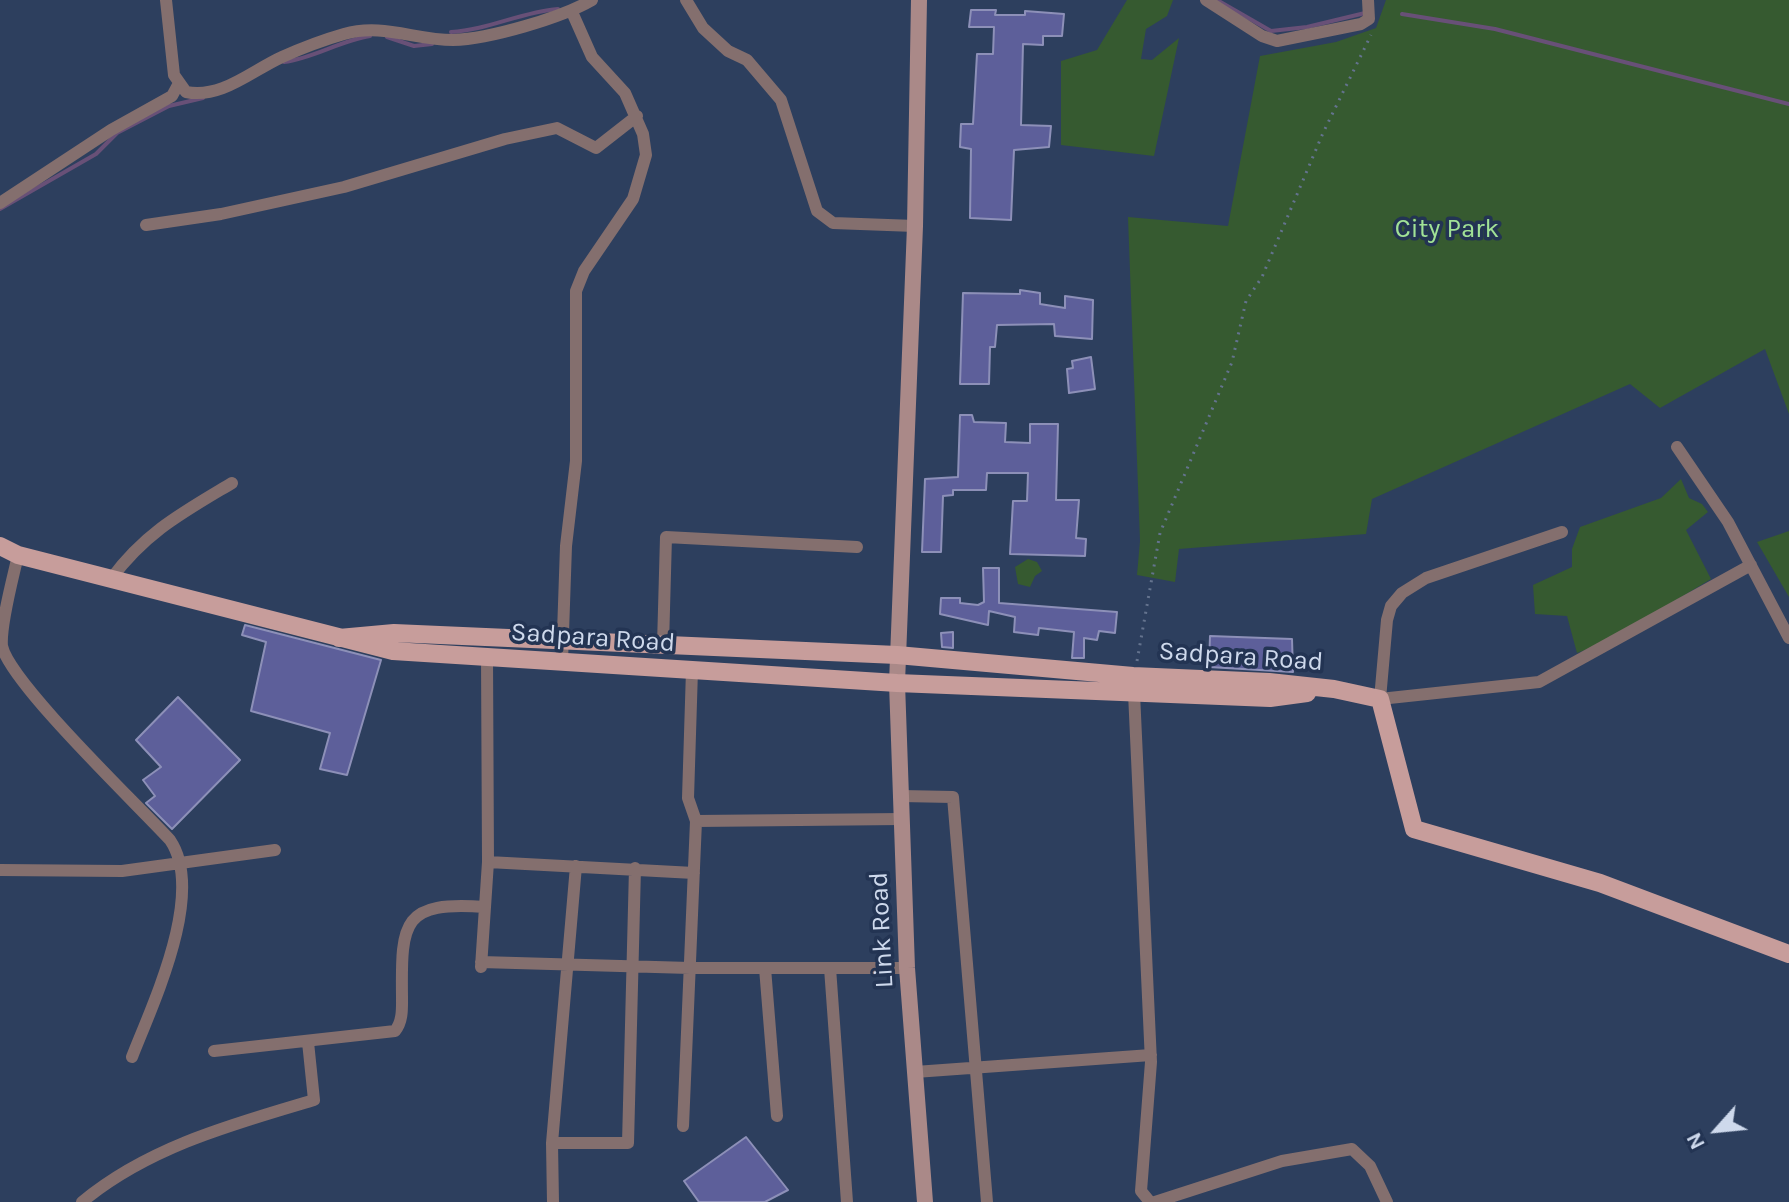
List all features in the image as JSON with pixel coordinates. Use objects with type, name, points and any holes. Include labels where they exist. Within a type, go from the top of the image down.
[{"type":"main road","name":"Link Road","points":[[919,0],[915,226],[897,683],[907,968],[925,1202]]},
{"type":"main road","points":[[0,546],[18,555],[339,638]]},
{"type":"main road","name":"Sadpara Road","points":[[339,638],[394,633],[897,655],[1270,698],[1334,689],[1380,699]]},
{"type":"main road","name":"Sadpara Road","points":[[339,638],[393,651],[897,683],[1134,684]]},
{"type":"main road","points":[[1380,699],[1414,829],[1600,883],[1789,954]]},
{"type":"street","points":[[166,0],[169,52],[179,83],[186,92],[196,94],[223,88],[281,58],[363,30],[452,40],[572,12],[592,0]]},
{"type":"street","points":[[686,0],[703,28],[728,51],[747,60],[781,100],[808,188],[824,218],[833,223],[915,226]]},
{"type":"street","points":[[1206,0],[1262,36],[1277,41],[1361,24],[1369,19],[1368,0]]},
{"type":"street","points":[[562,662],[566,546],[576,461],[576,291],[584,271],[608,240],[640,183],[646,155],[637,116],[625,93],[592,57],[572,12]]},
{"type":"street","points":[[0,203],[111,130],[172,96],[179,83]]},
{"type":"street","points":[[146,225],[221,214],[344,187],[505,139],[557,128],[596,148],[637,116]]},
{"type":"street","points":[[1677,447],[1728,522],[1789,638]]},
{"type":"street","points":[[111,579],[133,549],[232,483]]},
{"type":"street","points":[[1562,532],[1426,578],[1402,593],[1391,606],[1387,620],[1380,699],[1539,682],[1751,565]]},
{"type":"street","points":[[663,645],[666,537],[857,547]]},
{"type":"street","points":[[18,555],[1,641],[5,654],[67,732],[170,840],[181,862],[181,897],[168,966],[132,1057]]},
{"type":"street","points":[[487,657],[488,862],[481,966],[568,964],[690,968],[907,968]]},
{"type":"street","points":[[683,1126],[696,821],[688,798],[692,670]]},
{"type":"street","points":[[1134,684],[1151,1055],[1141,1191],[1152,1202],[1261,1167],[1352,1149],[1370,1166],[1387,1202]]},
{"type":"street","points":[[901,796],[953,797],[973,1068],[987,1202]]},
{"type":"street","points":[[696,821],[902,819]]},
{"type":"street","points":[[0,870],[122,871],[275,850]]},
{"type":"street","points":[[488,862],[694,873]]},
{"type":"street","points":[[553,1202],[552,1143],[576,866]]},
{"type":"street","points":[[552,1143],[628,1143],[635,868]]},
{"type":"street","points":[[214,1051],[395,1031],[400,1024],[402,1006],[401,948],[413,919],[423,910],[441,906],[485,907]]},
{"type":"street","points":[[765,968],[777,1116]]},
{"type":"street","points":[[830,968],[847,1202]]},
{"type":"street","points":[[82,1202],[99,1188],[202,1133],[314,1100],[308,1042]]},
{"type":"street","points":[[915,1072],[1151,1055]]},
{"type":"path","points":[[1134,684],[1160,533],[1232,362],[1246,301],[1262,277],[1323,133],[1373,29]]},
{"type":"green space","points":[[1127,0],[1173,0],[1167,16],[1146,29],[1141,59],[1152,60],[1179,38],[1154,156],[1061,145],[1061,61],[1097,50]]},
{"type":"green space","name":"City Park","points":[[1386,0],[1789,0],[1789,414],[1765,349],[1660,408],[1630,384],[1372,499],[1366,534],[1179,549],[1175,582],[1137,575],[1140,541],[1128,217],[1228,226],[1260,56],[1336,42],[1376,28]]},
{"type":"green space","points":[[1681,479],[1689,498],[1702,504],[1708,512],[1686,530],[1711,579],[1607,642],[1577,653],[1567,616],[1535,614],[1533,585],[1572,567],[1572,549],[1580,527],[1661,498]]},
{"type":"green space","points":[[1789,531],[1789,597],[1757,542]]},
{"type":"green space","points":[[1028,559],[1037,562],[1042,571],[1035,576],[1030,587],[1018,584],[1015,567]]},
{"type":"building","points":[[971,10],[996,10],[995,15],[1025,15],[1025,11],[1064,14],[1062,36],[1043,36],[1043,45],[1023,44],[1021,125],[1051,126],[1049,147],[1014,150],[1011,220],[970,218],[971,149],[960,147],[961,124],[973,124],[977,54],[993,54],[994,27],[969,27]]},
{"type":"building","points":[[1020,290],[1040,293],[1040,304],[1065,308],[1065,296],[1093,300],[1092,339],[1055,336],[1054,324],[997,325],[995,347],[990,347],[989,384],[960,384],[963,293],[1020,294]]},
{"type":"building","points":[[1091,357],[1095,389],[1069,393],[1067,369],[1073,368],[1072,361]]},
{"type":"building","points":[[960,415],[972,415],[974,422],[1006,423],[1005,442],[1030,443],[1030,424],[1058,424],[1056,500],[1079,500],[1076,538],[1086,539],[1085,556],[1010,554],[1013,501],[1027,501],[1028,473],[987,473],[986,490],[953,490],[953,495],[943,496],[941,552],[922,552],[925,479],[958,477]]},
{"type":"building","points":[[983,568],[999,568],[999,603],[1117,612],[1115,633],[1099,631],[1097,640],[1084,638],[1084,658],[1072,658],[1074,632],[1039,628],[1038,635],[1014,632],[1015,617],[989,611],[988,625],[940,614],[941,598],[960,598],[960,603],[978,605],[984,602]]},
{"type":"building","points":[[245,625],[381,660],[347,775],[320,769],[330,733],[251,711],[266,642],[242,635]]},
{"type":"building","points":[[953,632],[953,648],[942,647],[941,633]]},
{"type":"building","points":[[1210,636],[1292,639],[1293,672],[1209,667]]},
{"type":"building","points":[[178,697],[240,760],[172,829],[146,803],[155,796],[143,780],[161,767],[136,740]]},
{"type":"building","points":[[746,1137],[788,1190],[765,1202],[699,1202],[684,1181]]},
{"type":"waterway","points":[[1217,0],[1271,31],[1307,27],[1365,13]]},
{"type":"waterway","points":[[451,32],[558,9]]},
{"type":"waterway","points":[[1402,14],[1495,29],[1789,104]]},
{"type":"waterway","points":[[284,62],[370,36]]},
{"type":"waterway","points":[[387,37],[414,46],[432,44]]},
{"type":"waterway","points":[[0,209],[96,154],[117,133],[169,106],[203,98]]}]
